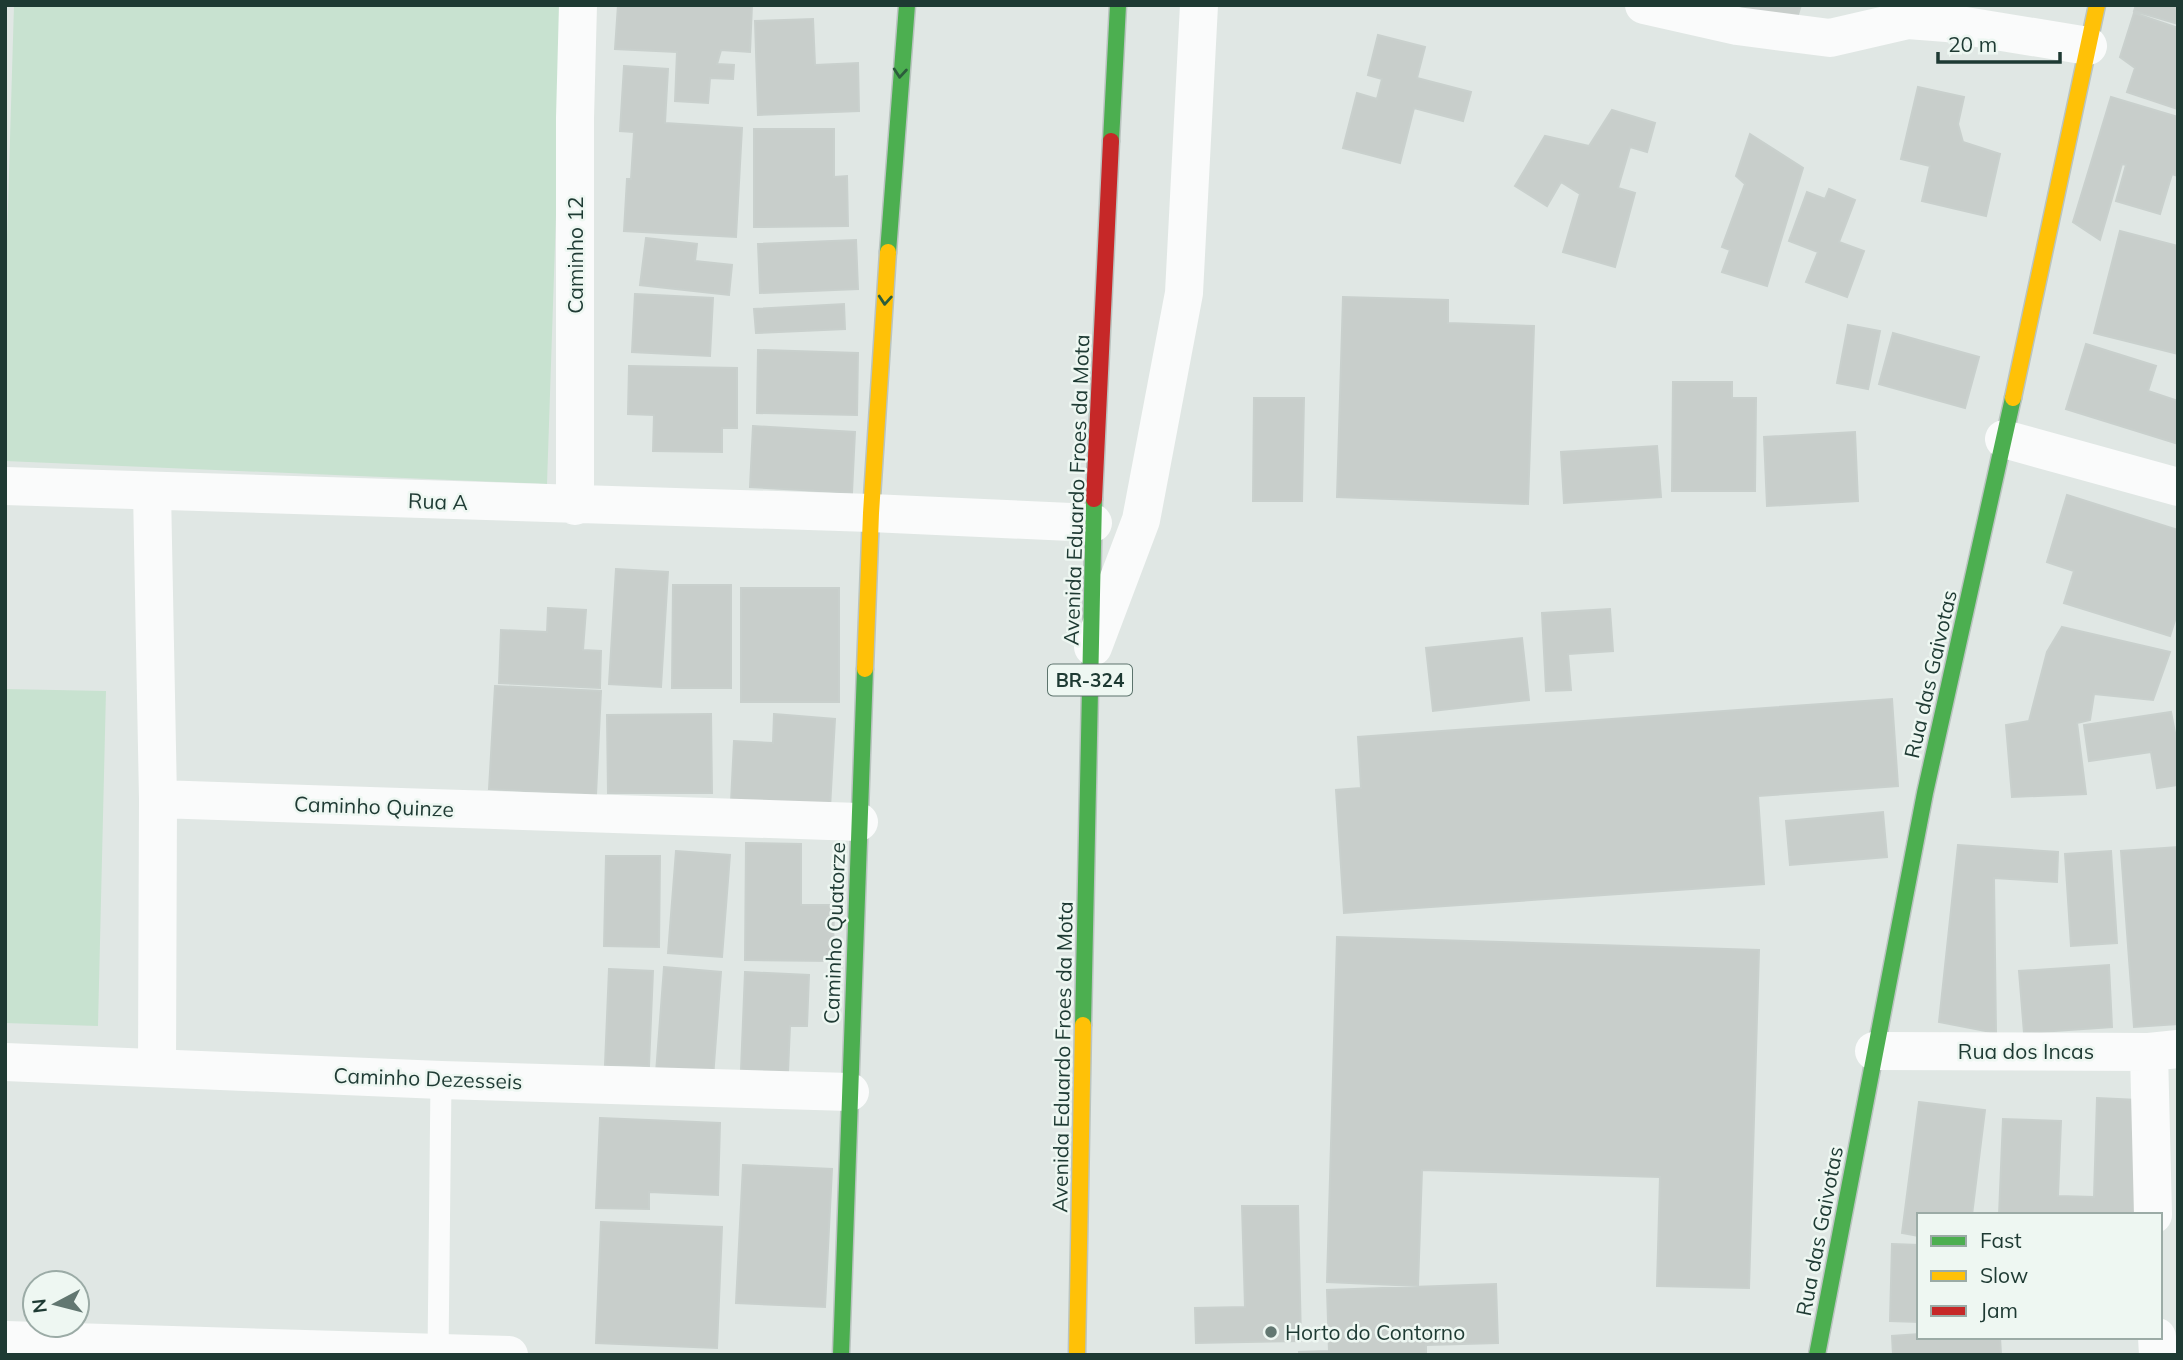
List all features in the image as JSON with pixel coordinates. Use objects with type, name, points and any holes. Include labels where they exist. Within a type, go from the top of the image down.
[{"type":"main road","name":"Caminho Quatorze","points":[[841,1355],[871,513],[907,5]]},
{"type":"main road","name":"Avenida Eduardo Froes da Mota","points":[[1077,1355],[1093,523],[1118,5]]},
{"type":"main road","name":"Rua das Gaivotas","points":[[1817,1355],[1925,793],[2097,5]]},
{"type":"street","name":"Caminho 12","points":[[575,506],[575,118],[578,5]]},
{"type":"street","points":[[1091,652],[1141,520],[1184,293],[1199,5]]},
{"type":"street","points":[[1644,5],[1737,26],[1830,38],[1908,20],[1947,23],[2088,46]]},
{"type":"street","points":[[2004,439],[2178,487]]},
{"type":"street","name":"Rua A","points":[[5,486],[575,506],[871,513],[1093,523]]},
{"type":"street","points":[[152,491],[158,799],[157,1067]]},
{"type":"street","name":"Caminho Quinze","points":[[158,799],[859,822]]},
{"type":"street","points":[[2153,1213],[2163,1050]]},
{"type":"street","name":"Rua dos Incas","points":[[1874,1051],[2163,1050]]},
{"type":"street","name":"Caminho Dezesseis","points":[[5,1062],[441,1080],[850,1092]]},
{"type":"street","points":[[5,1340],[509,1355]]},
{"type":"lane","points":[[438,1354],[441,1080]]},
{"type":"green space","points":[[14,5],[563,5],[547,484],[5,461],[5,307]]},
{"type":"green space","points":[[5,689],[106,691],[98,1026],[5,1023]]},
{"type":"building","points":[[618,5],[752,5],[750,52],[721,50],[717,64],[734,65],[733,79],[710,78],[708,103],[675,101],[677,52],[615,49]]},
{"type":"building","points":[[1736,5],[1801,5],[1795,24]]},
{"type":"building","points":[[2136,5],[2178,5],[2178,24],[2134,11]]},
{"type":"building","points":[[2134,13],[2178,28],[2178,109],[2127,92],[2135,68],[2120,57]]},
{"type":"building","points":[[813,19],[815,65],[858,63],[859,111],[758,115],[755,21]]},
{"type":"building","points":[[1378,35],[1425,47],[1417,78],[1471,92],[1463,121],[1414,108],[1400,163],[1343,148],[1357,93],[1377,99],[1382,79],[1368,75]]},
{"type":"building","points":[[624,66],[668,69],[665,123],[742,128],[736,237],[624,231],[627,179],[631,179],[634,132],[620,131]]},
{"type":"building","points":[[1918,87],[1964,97],[1958,124],[1963,142],[2000,154],[1986,216],[1922,201],[1930,166],[1901,159]]},
{"type":"building","points":[[2111,97],[2178,117],[2178,176],[2172,174],[2160,214],[2116,201],[2126,165],[2122,164],[2100,240],[2073,222]]},
{"type":"building","points":[[1612,110],[1655,123],[1647,152],[1630,147],[1618,188],[1635,193],[1615,267],[1563,252],[1580,194],[1561,182],[1547,206],[1515,186],[1545,136],[1589,146]]},
{"type":"building","points":[[754,129],[834,129],[834,177],[847,176],[848,226],[754,227]]},
{"type":"building","points":[[1750,134],[1803,168],[1767,286],[1722,272],[1730,250],[1722,247],[1745,184],[1736,176]]},
{"type":"building","points":[[1829,189],[1855,200],[1839,242],[1864,251],[1847,297],[1806,282],[1818,252],[1789,241],[1807,192],[1825,199]]},
{"type":"building","points":[[2120,231],[2178,246],[2178,354],[2094,333]]},
{"type":"building","points":[[646,238],[697,244],[695,261],[732,265],[729,295],[640,285]]},
{"type":"building","points":[[856,240],[858,289],[760,293],[758,244]]},
{"type":"building","points":[[635,294],[713,298],[710,356],[632,352]]},
{"type":"building","points":[[1343,297],[1448,300],[1448,323],[1534,326],[1528,504],[1337,497]]},
{"type":"building","points":[[844,304],[845,329],[756,333],[754,309]]},
{"type":"building","points":[[1848,325],[1880,331],[1868,389],[1837,383]]},
{"type":"building","points":[[1893,333],[1979,357],[1965,408],[1879,384]]},
{"type":"building","points":[[2086,344],[2156,366],[2148,391],[2178,401],[2178,444],[2066,409]]},
{"type":"building","points":[[758,350],[858,353],[857,415],[757,413]]},
{"type":"building","points":[[629,366],[737,368],[737,428],[722,428],[722,452],[653,451],[654,415],[628,414]]},
{"type":"building","points":[[1673,382],[1732,382],[1732,398],[1756,398],[1755,491],[1672,491]]},
{"type":"building","points":[[1254,398],[1304,398],[1302,501],[1253,501]]},
{"type":"building","points":[[753,426],[855,432],[852,493],[750,487]]},
{"type":"building","points":[[1855,432],[1858,501],[1767,506],[1764,437]]},
{"type":"building","points":[[1657,446],[1661,497],[1564,503],[1561,452]]},
{"type":"building","points":[[2067,495],[2178,530],[2178,611],[2170,636],[2064,603],[2074,571],[2047,562]]},
{"type":"building","points":[[616,569],[668,572],[661,687],[609,684]]},
{"type":"building","points":[[673,585],[731,585],[731,688],[672,688]]},
{"type":"building","points":[[741,588],[839,588],[839,702],[741,702]]},
{"type":"building","points":[[548,608],[586,610],[583,650],[601,651],[600,688],[499,683],[501,630],[547,632]]},
{"type":"building","points":[[1610,609],[1613,651],[1568,654],[1571,690],[1546,691],[1542,613]]},
{"type":"building","points":[[2062,627],[2170,652],[2153,700],[2094,694],[2090,720],[2077,723],[2086,794],[2012,797],[2006,725],[2029,721],[2047,652]]},
{"type":"building","points":[[1522,638],[1529,700],[1433,711],[1426,648]]},
{"type":"building","points":[[495,686],[601,691],[596,795],[489,789]]},
{"type":"building","points":[[1892,699],[1898,786],[1758,796],[1764,884],[1344,913],[1336,790],[1361,788],[1358,737]]},
{"type":"building","points":[[2171,712],[2178,748],[2178,785],[2157,788],[2151,752],[2089,761],[2084,725]]},
{"type":"building","points":[[711,714],[712,793],[608,793],[607,715]]},
{"type":"building","points":[[774,714],[835,719],[830,808],[731,802],[734,741],[773,743]]},
{"type":"building","points":[[1883,812],[1887,857],[1790,865],[1786,821]]},
{"type":"building","points":[[746,843],[801,844],[801,905],[834,905],[833,961],[745,960]]},
{"type":"building","points":[[1958,845],[2058,852],[2057,882],[1994,878],[1996,1033],[1939,1022]]},
{"type":"building","points":[[2178,847],[2178,1024],[2134,1027],[2121,851]]},
{"type":"building","points":[[676,851],[730,855],[722,957],[668,953]]},
{"type":"building","points":[[2111,851],[2117,943],[2071,946],[2065,854]]},
{"type":"building","points":[[606,856],[660,856],[659,947],[604,946]]},
{"type":"building","points":[[1337,937],[1759,950],[1749,1288],[1657,1286],[1660,1177],[1422,1170],[1418,1286],[1327,1282]]},
{"type":"building","points":[[2109,965],[2112,1027],[2024,1033],[2019,971]]},
{"type":"building","points":[[664,967],[721,972],[713,1078],[656,1073]]},
{"type":"building","points":[[609,969],[653,971],[649,1066],[605,1065]]},
{"type":"building","points":[[745,972],[809,975],[807,1026],[790,1026],[788,1072],[741,1070]]},
{"type":"building","points":[[2097,1098],[2138,1100],[2134,1213],[1999,1213],[2003,1119],[2061,1121],[2058,1196],[2094,1197]]},
{"type":"building","points":[[1919,1102],[1985,1110],[1972,1213],[1917,1213],[1917,1236],[1902,1233]]},
{"type":"building","points":[[600,1118],[720,1123],[718,1195],[649,1192],[649,1209],[596,1208]]},
{"type":"building","points":[[743,1165],[832,1169],[825,1307],[736,1303]]},
{"type":"building","points":[[1242,1206],[1298,1206],[1301,1341],[1196,1343],[1195,1308],[1245,1307]]},
{"type":"building","points":[[601,1222],[722,1227],[717,1348],[596,1343]]},
{"type":"building","points":[[1892,1244],[1917,1245],[1917,1322],[1890,1321]]},
{"type":"building","points":[[1496,1284],[1498,1343],[1426,1345],[1426,1355],[1299,1355],[1299,1352],[1329,1351],[1327,1290]]},
{"type":"building","points":[[1917,1334],[1917,1339],[2000,1339],[2001,1355],[1893,1355],[1892,1336]]},
{"type":"traffic: fast","points":[[888,252],[907,5]]},
{"type":"traffic: fast","points":[[1111,141],[1118,5]]},
{"type":"traffic: fast","points":[[1817,1355],[1925,793],[2013,398]]},
{"type":"traffic: fast","points":[[1083,1025],[1094,499]]},
{"type":"traffic: fast","points":[[841,1355],[865,669]]},
{"type":"traffic: slow","points":[[2013,398],[2097,5]]},
{"type":"traffic: slow","points":[[865,669],[871,513],[888,252]]},
{"type":"traffic: slow","points":[[1077,1355],[1083,1025]]},
{"type":"traffic: jam","points":[[1094,499],[1111,141]]},
{"type":"place","name":"Horto do Contorno","points":[[1271,1332]]}]
